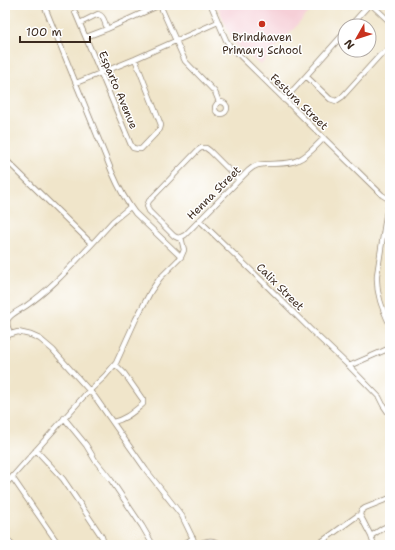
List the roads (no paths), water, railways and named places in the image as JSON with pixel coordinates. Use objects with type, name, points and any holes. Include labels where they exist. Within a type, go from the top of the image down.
[{"type":"street","points":[[44,5],[121,192],[130,207],[140,218],[181,257]]},
{"type":"street","points":[[86,37],[160,5],[185,61],[215,92],[219,102]]},
{"type":"street","name":"Festura Street","points":[[211,5],[230,46],[382,195],[390,199]]},
{"type":"street","points":[[357,18],[369,5]]},
{"type":"street","points":[[372,5],[390,22]]},
{"type":"street","name":"Esparto Avenue","points":[[75,12],[131,145],[133,148],[138,150],[160,129],[161,125],[135,59]]},
{"type":"street","points":[[80,23],[98,14],[104,19],[107,29]]},
{"type":"street","points":[[76,83],[135,59],[218,22]]},
{"type":"street","points":[[284,100],[337,41]]},
{"type":"street","points":[[306,76],[330,99],[336,101],[342,97],[380,55],[390,49]]},
{"type":"street","name":"Henna Street","points":[[181,237],[185,235],[252,168],[259,165],[294,162],[299,160],[308,154],[324,138]]},
{"type":"street","points":[[5,485],[64,418],[115,364],[151,291],[160,278],[181,257],[184,250],[181,237],[178,238],[174,236],[149,212],[147,206],[149,201],[201,148],[206,148],[239,180]]},
{"type":"street","points":[[6,162],[92,244]]},
{"type":"street","points":[[390,199],[376,285],[381,306],[390,325]]},
{"type":"street","points":[[10,334],[7,327],[9,318],[31,303],[62,276],[113,221],[130,207]]},
{"type":"street","name":"Calix Street","points":[[199,220],[349,366],[379,397],[390,415]]},
{"type":"street","points":[[5,337],[18,332],[31,335],[40,339],[53,350],[90,390],[146,470],[182,516],[196,545],[208,540],[214,541],[221,545]]},
{"type":"street","points":[[349,366],[390,348]]},
{"type":"street","points":[[113,422],[121,420],[143,404],[143,400],[124,373],[115,364]]},
{"type":"street","points":[[64,418],[86,445],[95,460],[111,480],[153,545]]},
{"type":"street","points":[[36,450],[63,479],[102,537],[104,544]]},
{"type":"street","points":[[12,477],[59,545]]},
{"type":"street","points":[[317,545],[360,515],[361,511],[365,508],[390,498]]},
{"type":"street","points":[[360,515],[374,545]]},
{"type":"street","points":[[371,536],[390,525]]},
{"type":"street","points":[[5,537],[12,545]]},
{"type":"street","points":[[183,545],[193,538]]},
{"type":"place","name":"Brindhaven Primary School","points":[[262,24]]}]
